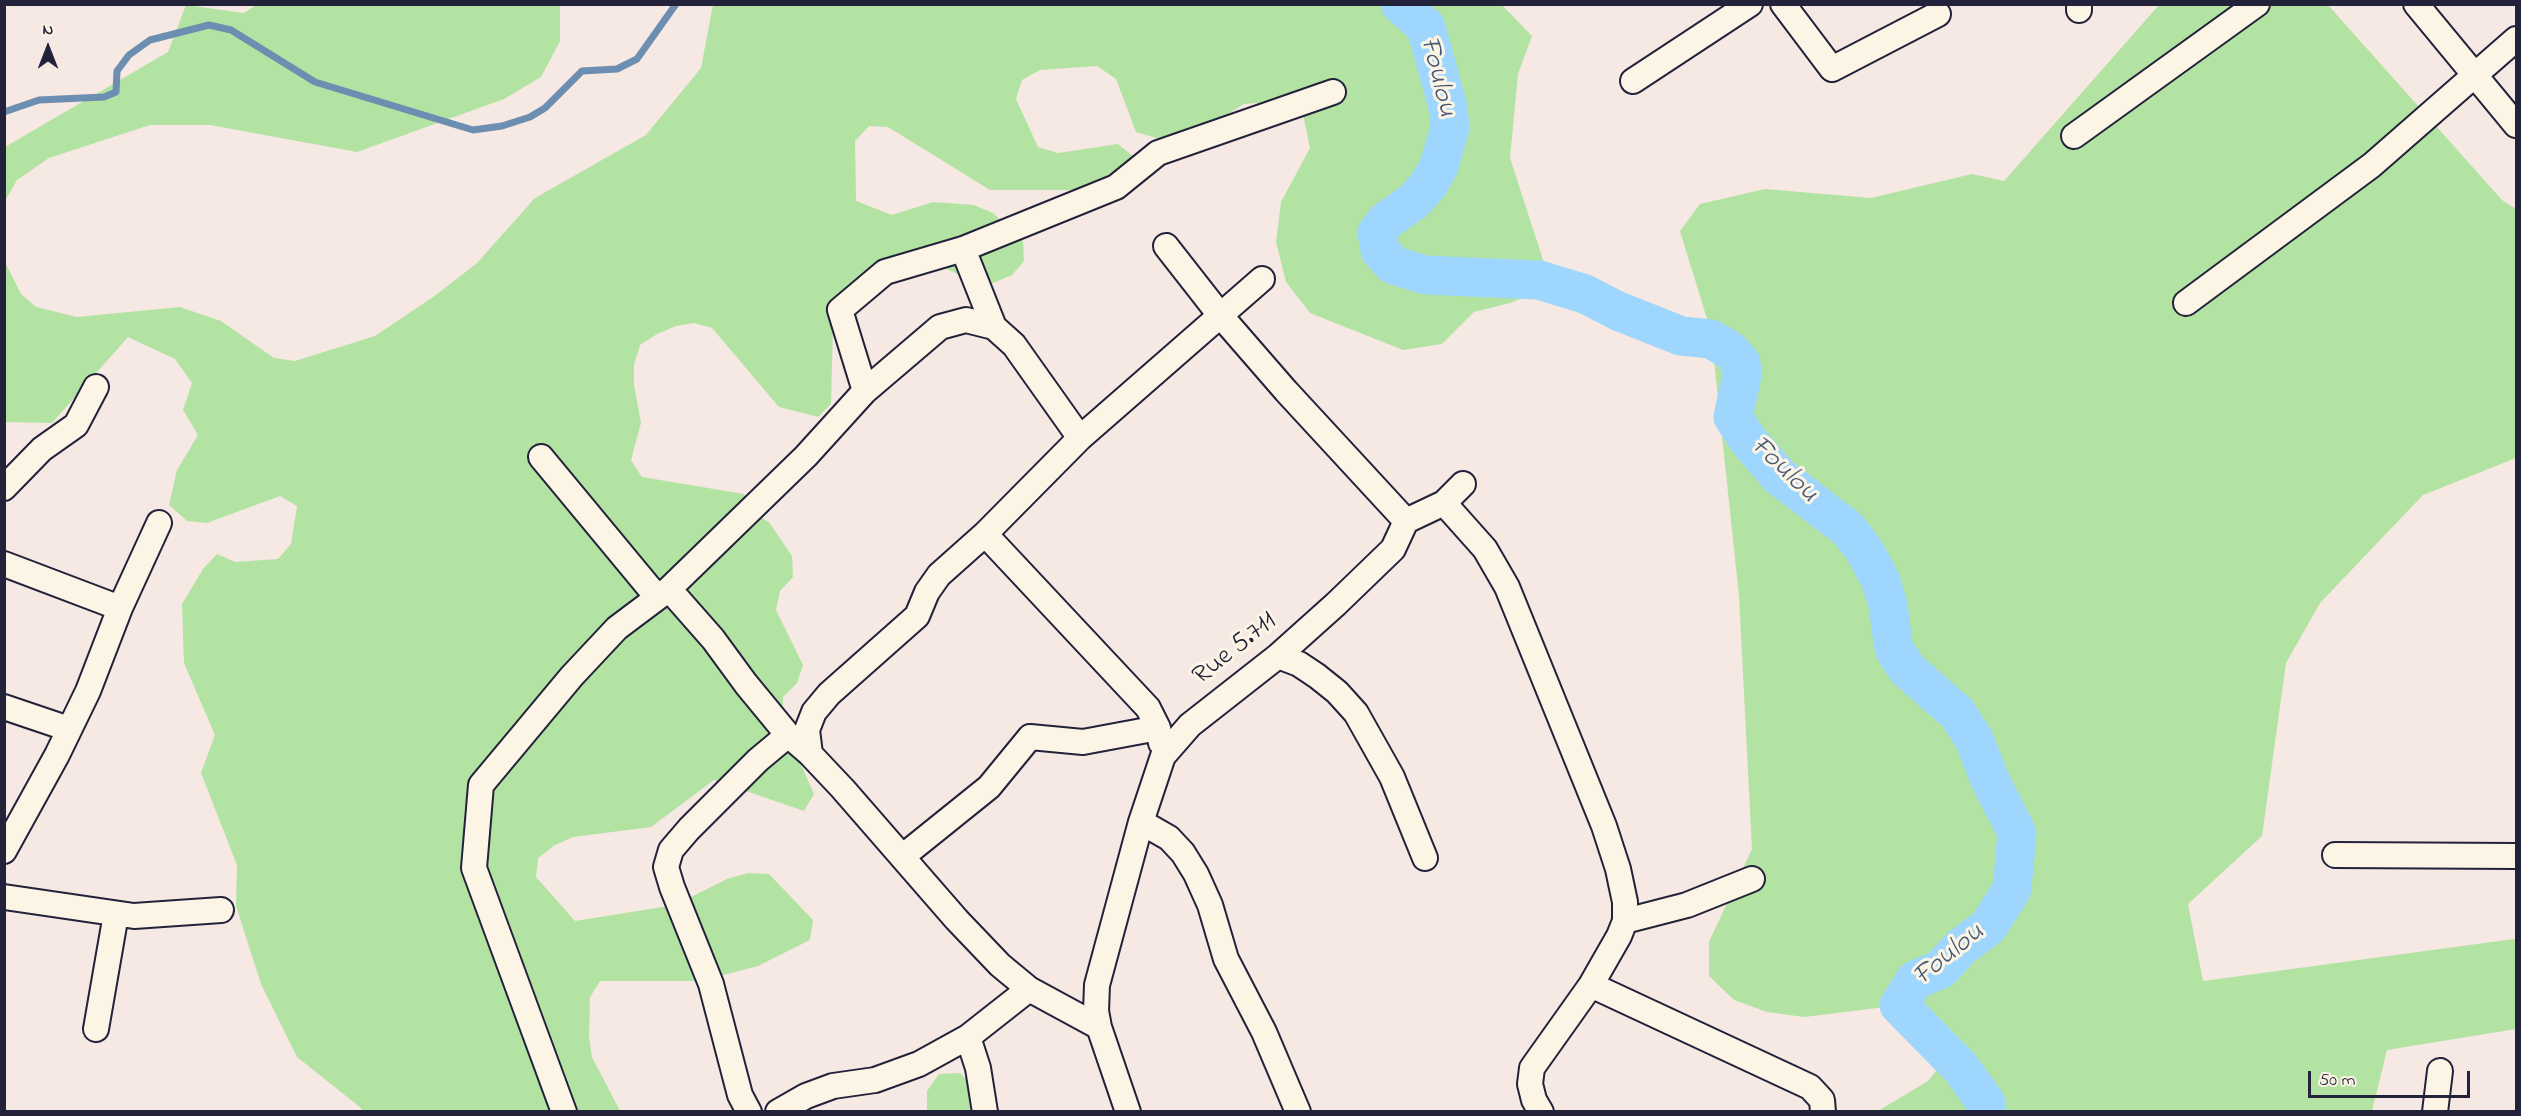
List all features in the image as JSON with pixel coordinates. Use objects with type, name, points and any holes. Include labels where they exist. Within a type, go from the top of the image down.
[{"type":"street","points":[[1633,81],[1750,4]]},
{"type":"street","points":[[1783,4],[1832,69],[1938,14]]},
{"type":"street","points":[[2074,135],[2257,4]]},
{"type":"street","points":[[2416,4],[2517,125]]},
{"type":"street","points":[[2186,303],[2373,165],[2473,75],[2517,39]]},
{"type":"street","points":[[865,391],[840,310],[885,272],[963,249],[1116,187],[1158,153],[1334,92]]},
{"type":"street","points":[[1166,246],[1220,315],[1331,441],[1406,521],[1444,503],[1463,484]]},
{"type":"street","points":[[963,249],[994,327],[1014,345],[1080,438]]},
{"type":"street","points":[[810,754],[807,730],[814,712],[830,694],[917,616],[927,592],[939,575],[985,534],[1080,438],[1262,279]]},
{"type":"street","points":[[564,1112],[474,868],[481,786],[616,628],[663,593],[806,456],[865,391],[940,327],[966,320],[994,327]]},
{"type":"street","points":[[4,488],[42,449],[76,425],[96,387]]},
{"type":"street","points":[[541,457],[663,593],[713,639],[788,735],[810,754],[1000,965],[1029,988],[1099,1027]]},
{"type":"street","points":[[1444,503],[1485,549],[1507,587],[1604,826],[1618,869],[1625,902],[1625,921],[1619,936],[1591,985],[1532,1068],[1530,1084],[1534,1100],[1541,1112]]},
{"type":"street","name":"Rue 5.711","points":[[1128,1112],[1099,1027],[1096,1011],[1097,985],[1142,822],[1163,756],[1190,725],[1278,656],[1393,549],[1406,521]]},
{"type":"street","points":[[4,851],[88,692],[120,608],[159,523]]},
{"type":"street","points":[[985,534],[1148,708],[1158,728],[1163,756]]},
{"type":"street","points":[[4,564],[120,608]]},
{"type":"street","points":[[1278,656],[1299,664],[1317,676],[1337,692],[1356,713],[1392,777],[1425,858]]},
{"type":"street","points":[[4,706],[69,729]]},
{"type":"street","points":[[902,856],[989,787],[1030,737],[1083,742],[1158,728]]},
{"type":"street","points":[[749,1112],[740,1095],[711,984],[666,867],[671,850],[689,828],[758,760],[788,735]]},
{"type":"street","points":[[1142,822],[1169,838],[1196,874],[1210,905],[1226,959],[1264,1032],[1298,1112]]},
{"type":"street","points":[[2335,855],[2517,856]]},
{"type":"street","points":[[1625,921],[1687,905],[1752,879]]},
{"type":"street","points":[[4,897],[135,916],[221,910]]},
{"type":"street","points":[[96,1029],[116,914]]},
{"type":"street","points":[[1591,985],[1810,1087],[1822,1100],[1823,1112]]},
{"type":"street","points":[[778,1112],[806,1096],[833,1086],[875,1080],[919,1064],[968,1037],[1029,988]]},
{"type":"street","points":[[968,1037],[978,1068],[985,1112]]},
{"type":"street","points":[[2434,1112],[2440,1071]]},
{"type":"green space","points":[[1501,4],[1532,36],[1518,74],[1510,158],[1557,303],[1535,293],[1510,303],[1474,312],[1442,344],[1403,350],[1310,313],[1286,282],[1276,242],[1281,202],[1310,148],[1302,110],[1283,101],[1244,104],[1195,135],[1156,138],[1136,132],[1116,79],[1097,66],[1040,70],[1022,80],[1016,99],[1038,147],[1058,153],[1118,144],[1134,157],[1086,190],[990,190],[888,127],[869,126],[855,141],[856,201],[892,215],[933,202],[974,205],[993,213],[1023,241],[1024,261],[1012,275],[993,283],[973,281],[916,255],[878,262],[851,289],[833,324],[831,404],[818,417],[779,407],[712,328],[694,323],[676,326],[657,334],[640,345],[634,365],[634,385],[641,423],[631,460],[642,477],[744,494],[751,512],[769,522],[792,556],[793,577],[780,591],[776,610],[803,665],[797,683],[783,697],[783,716],[788,735],[814,794],[804,811],[714,780],[651,827],[573,837],[555,845],[538,858],[536,877],[575,921],[675,905],[727,879],[748,873],[769,874],[813,920],[810,940],[758,966],[701,981],[600,981],[590,997],[589,1037],[592,1057],[620,1111],[362,1112],[361,1108],[297,1057],[261,984],[236,906],[237,865],[201,773],[215,735],[184,663],[182,604],[203,569],[217,554],[235,562],[278,559],[291,544],[297,506],[280,496],[207,523],[187,521],[169,505],[177,470],[198,435],[183,410],[192,383],[175,359],[128,337],[52,423],[5,422],[4,260],[21,294],[36,307],[77,317],[180,307],[221,321],[274,358],[295,361],[375,336],[436,295],[477,263],[535,198],[646,135],[701,68],[713,5]]},
{"type":"green space","points":[[186,5],[244,13],[256,5],[560,5],[560,41],[541,77],[504,99],[357,152],[210,125],[150,125],[49,158],[17,180],[5,201],[5,147],[168,52]]},
{"type":"green space","points":[[2159,5],[2328,5],[2502,200],[2516,209],[2516,458],[2423,495],[2320,603],[2286,663],[2262,836],[2188,904],[2203,981],[2514,939],[2516,940],[2516,1029],[2387,1050],[2372,1111],[1878,1111],[1928,1081],[1950,1054],[1941,1020],[1910,1004],[1804,1017],[1767,1012],[1734,1000],[1709,976],[1709,942],[1752,849],[1739,596],[1711,332],[1680,231],[1700,204],[1765,189],[1871,198],[1972,174],[2004,181]]},
{"type":"green space","points":[[960,1073],[973,1087],[975,1111],[927,1111],[927,1091],[939,1074]]},
{"type":"waterway","points":[[4,112],[39,100],[104,97],[116,92],[117,71],[129,55],[150,40],[209,25],[231,30],[315,82],[473,130],[502,126],[530,117],[545,108],[582,71],[617,69],[637,59],[676,4]]},
{"type":"waterway","name":"Foulou","points":[[1400,4],[1426,27],[1448,108],[1450,128],[1439,166],[1429,184],[1415,200],[1386,221],[1377,233],[1380,250],[1393,265],[1425,275],[1539,280],[1585,294],[1618,311],[1681,336],[1711,339],[1731,351],[1741,363],[1742,376],[1733,417],[1748,440],[1779,476],[1848,529],[1864,550],[1881,581],[1888,606],[1894,649],[1907,669],[1957,713],[1974,739],[1989,778],[2017,833],[2012,889],[1988,927],[1961,947],[1941,969],[1915,980],[1899,1005],[1961,1068],[1986,1103],[1986,1112]]}]
